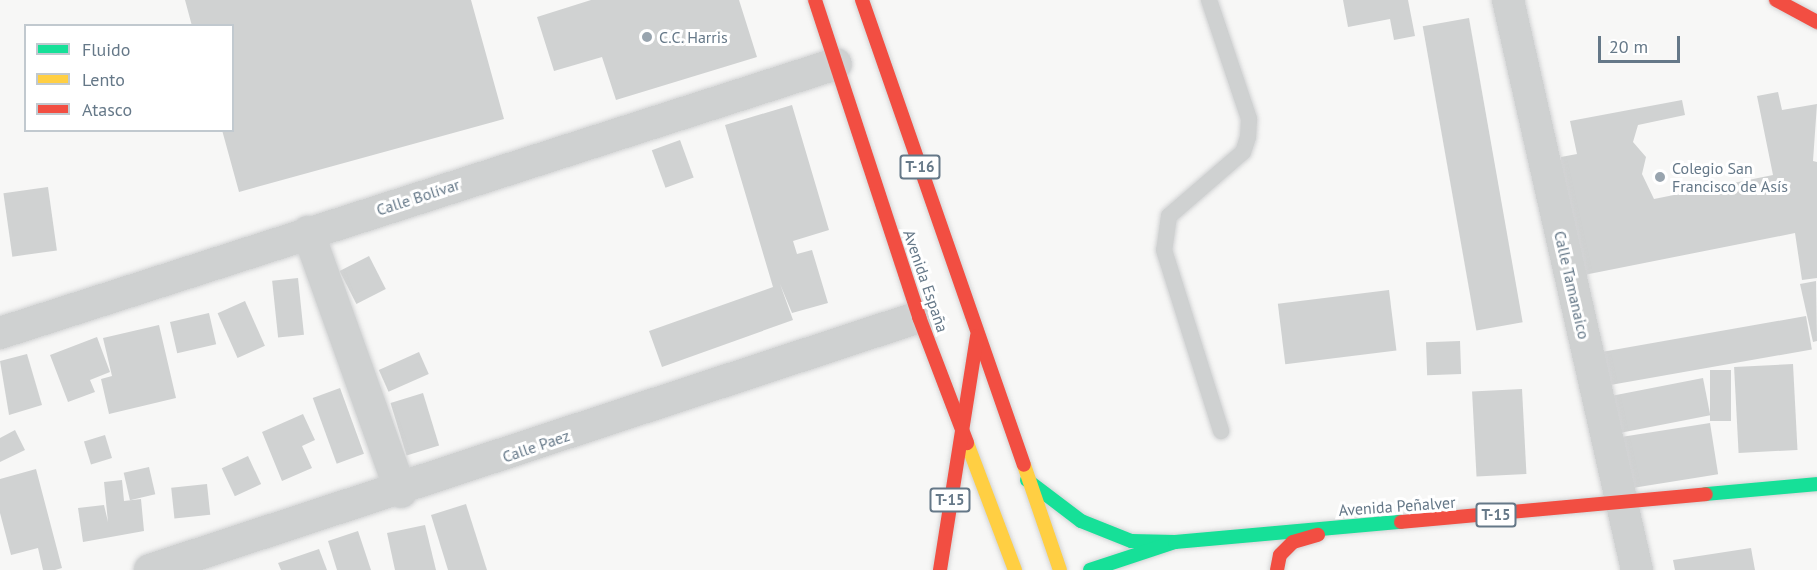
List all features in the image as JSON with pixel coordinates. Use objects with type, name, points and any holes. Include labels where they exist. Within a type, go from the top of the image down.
[{"type":"main road","name":"Avenida España","points":[[815,0],[920,317],[960,430],[1015,570]]},
{"type":"main road","name":"Avenida España","points":[[862,0],[1060,570]]},
{"type":"main road","points":[[1776,0],[1817,22]]},
{"type":"main road","name":"T-16","points":[[960,430],[977,334]]},
{"type":"main road","name":"T-15","points":[[940,570],[960,430]]},
{"type":"main road","points":[[1028,480],[1082,521],[1131,541],[1175,542]]},
{"type":"main road","name":"Avenida Peñalver","points":[[1090,570],[1175,542],[1346,526],[1622,505],[1817,484]]},
{"type":"main road","name":"T-15","points":[[1277,570],[1280,555],[1293,543],[1346,526]]},
{"type":"street","name":"Calle Tamanaico","points":[[1508,0],[1637,570]]},
{"type":"street","name":"Calle Bolívar","points":[[0,333],[308,232],[836,64]]},
{"type":"street","points":[[308,232],[401,492]]},
{"type":"street","name":"Calle Paez","points":[[150,570],[401,492],[920,317]]},
{"type":"lane","points":[[1209,0],[1248,119],[1248,137],[1243,152],[1169,216],[1164,250],[1221,431]]},
{"type":"building","points":[[185,0],[471,0],[504,119],[239,192],[223,132],[234,132],[234,24],[191,24]]},
{"type":"building","name":"C.C. Harris","points":[[591,0],[739,0],[757,57],[616,100],[602,57],[554,71],[537,17]]},
{"type":"building","points":[[1343,0],[1408,0],[1415,36],[1394,40],[1390,19],[1348,27]]},
{"type":"building","points":[[1469,18],[1523,322],[1476,330],[1423,26]]},
{"type":"building","points":[[1778,92],[1782,110],[1817,104],[1813,161],[1817,162],[1817,278],[1802,280],[1795,233],[1584,275],[1554,186],[1561,157],[1577,154],[1570,121],[1682,100],[1685,115],[1638,125],[1633,142],[1646,157],[1642,174],[1654,199],[1773,175],[1757,96]]},
{"type":"building","points":[[792,105],[829,230],[793,241],[797,254],[812,250],[828,303],[792,313],[780,284],[793,320],[662,367],[649,331],[773,287],[725,125]]},
{"type":"building","points":[[680,140],[694,178],[665,188],[652,150]]},
{"type":"building","points":[[48,187],[57,250],[12,257],[3,193]]},
{"type":"building","points":[[369,256],[386,289],[356,304],[340,271]]},
{"type":"building","points":[[298,278],[304,335],[278,337],[272,281]]},
{"type":"building","points":[[1816,281],[1817,341],[1813,342],[1800,284]]},
{"type":"building","points":[[1389,290],[1396,351],[1285,364],[1278,304]]},
{"type":"building","points":[[245,301],[265,346],[238,358],[218,313]]},
{"type":"building","points":[[209,313],[216,344],[177,353],[170,322]]},
{"type":"building","points":[[1806,316],[1812,349],[1606,386],[1600,352]]},
{"type":"building","points":[[159,325],[176,398],[109,414],[101,379],[112,376],[103,338]]},
{"type":"building","points":[[97,337],[110,372],[90,380],[95,392],[68,402],[50,355]]},
{"type":"building","points":[[1460,341],[1461,374],[1427,375],[1426,342]]},
{"type":"building","points":[[419,352],[429,374],[389,392],[379,370]]},
{"type":"building","points":[[27,354],[42,405],[9,415],[0,361]]},
{"type":"building","points":[[1793,364],[1798,450],[1739,453],[1734,367]]},
{"type":"building","points":[[1710,370],[1731,370],[1731,421],[1710,421]]},
{"type":"building","points":[[1703,378],[1710,415],[1617,433],[1610,396]]},
{"type":"building","points":[[340,388],[364,454],[337,464],[313,398]]},
{"type":"building","points":[[1522,389],[1526,474],[1477,477],[1472,392]]},
{"type":"building","points":[[423,393],[439,446],[407,456],[390,403]]},
{"type":"building","points":[[303,414],[315,440],[302,446],[312,468],[282,481],[262,432]]},
{"type":"building","points":[[1710,423],[1718,474],[1629,488],[1621,437]]},
{"type":"building","points":[[15,430],[25,450],[0,462],[0,438]]},
{"type":"building","points":[[105,435],[112,458],[91,464],[84,441]]},
{"type":"building","points":[[248,456],[261,484],[235,496],[222,468]]},
{"type":"building","points":[[149,467],[155,494],[130,500],[124,473]]},
{"type":"building","points":[[36,469],[62,568],[55,570],[43,570],[38,548],[11,555],[0,513],[0,479]]},
{"type":"building","points":[[122,480],[124,501],[141,499],[144,531],[83,542],[78,508],[104,505],[108,522],[104,482]]},
{"type":"building","points":[[207,484],[210,515],[174,519],[171,488]]},
{"type":"building","points":[[466,504],[487,570],[448,570],[431,515]]},
{"type":"building","points":[[425,525],[436,570],[395,570],[387,533]]},
{"type":"building","points":[[358,531],[371,570],[337,570],[328,541]]},
{"type":"building","points":[[1751,548],[1755,570],[1675,570],[1673,560]]},
{"type":"building","points":[[319,549],[327,570],[281,570],[278,563]]},
{"type":"traffic: fast","points":[[1027,480],[1081,521],[1131,541],[1175,542]]},
{"type":"traffic: fast","points":[[1706,494],[1817,484]]},
{"type":"traffic: fast","points":[[1090,570],[1175,542],[1401,522]]},
{"type":"traffic: slow","points":[[967,443],[1015,570]]},
{"type":"traffic: slow","points":[[1024,465],[1060,570]]},
{"type":"traffic: jam","points":[[815,0],[919,317],[967,443]]},
{"type":"traffic: jam","points":[[862,0],[1024,465]]},
{"type":"traffic: jam","points":[[1776,0],[1817,22]]},
{"type":"traffic: jam","points":[[940,570],[977,336]]},
{"type":"traffic: jam","points":[[1401,522],[1706,494]]},
{"type":"traffic: jam","points":[[1277,570],[1280,555],[1293,542],[1318,535]]},
{"type":"place","name":"C.C. Harris","points":[[647,37]]},
{"type":"place","name":"Colegio San Francisco de Asís","points":[[1660,177]]}]
